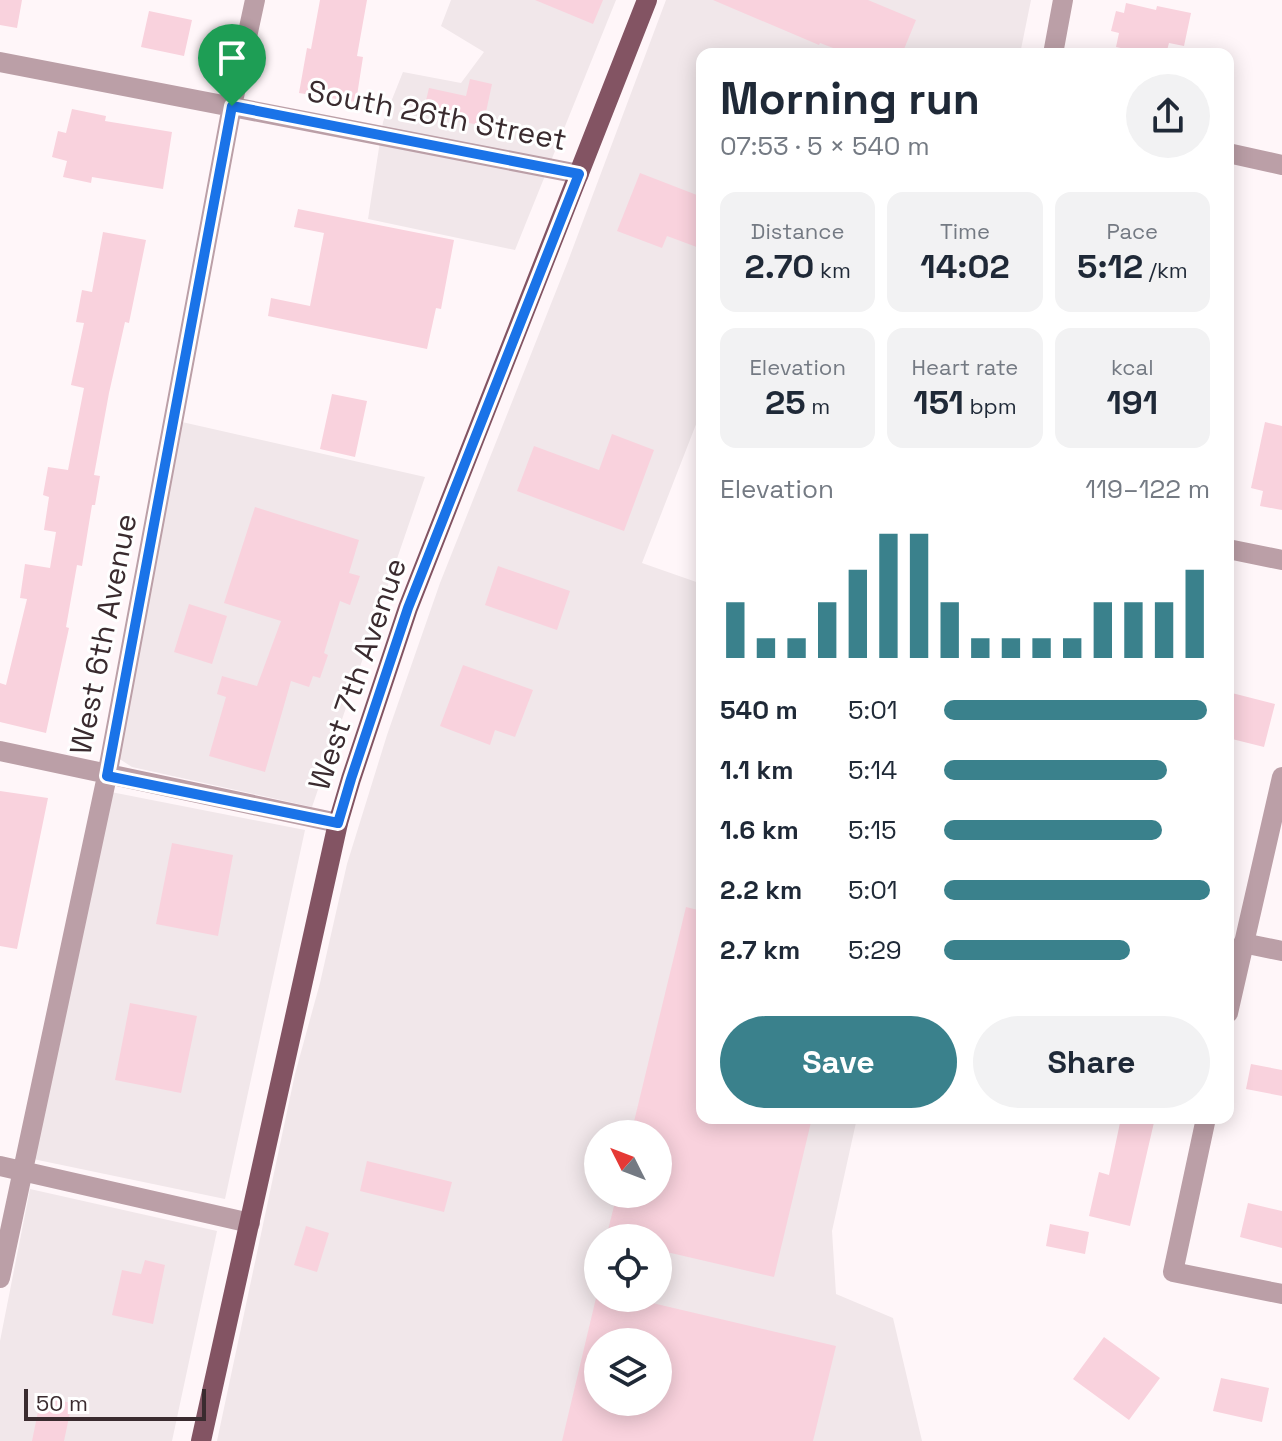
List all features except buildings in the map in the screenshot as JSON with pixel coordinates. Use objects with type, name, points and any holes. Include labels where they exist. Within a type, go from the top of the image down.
[{"type":"main road","name":"West 7th Avenue","points":[[201,1441],[338,823],[351,779],[408,608],[647,0]]},
{"type":"street","name":"West 6th Avenue","points":[[0,1278],[107,776],[232,106],[255,0]]},
{"type":"street","points":[[1054,48],[1063,0]]},
{"type":"street","name":"South 26th Street","points":[[0,62],[579,174]]},
{"type":"street","points":[[1234,154],[1282,165]]},
{"type":"street","points":[[1234,550],[1282,560]]},
{"type":"street","points":[[0,751],[338,823]]},
{"type":"street","points":[[1234,985],[1282,777]]},
{"type":"street","points":[[1243,943],[1282,951]]},
{"type":"street","points":[[1205,1124],[1173,1272],[1282,1294]]},
{"type":"street","points":[[0,1166],[250,1223]]},
{"type":"shaded area","points":[[451,0],[616,0],[515,250],[368,219],[383,122],[403,72],[461,83],[484,52],[441,26]]},
{"type":"shaded area","points":[[666,0],[1031,0],[1021,48],[696,48],[696,424],[642,563],[696,582],[696,1124],[856,1124],[832,1231],[836,1294],[893,1318],[922,1441],[217,1441],[295,1074],[347,864],[387,735],[440,583],[568,261]]},
{"type":"shaded area","points":[[182,422],[425,477],[312,807],[132,767],[118,758]]},
{"type":"shaded area","points":[[111,792],[305,830],[225,1199],[33,1159]]},
{"type":"shaded area","points":[[30,1189],[217,1231],[172,1441],[0,1441],[0,1341]]},
{"type":"route","points":[[232,106],[579,174],[408,608],[338,823],[107,776],[232,106]]}]
